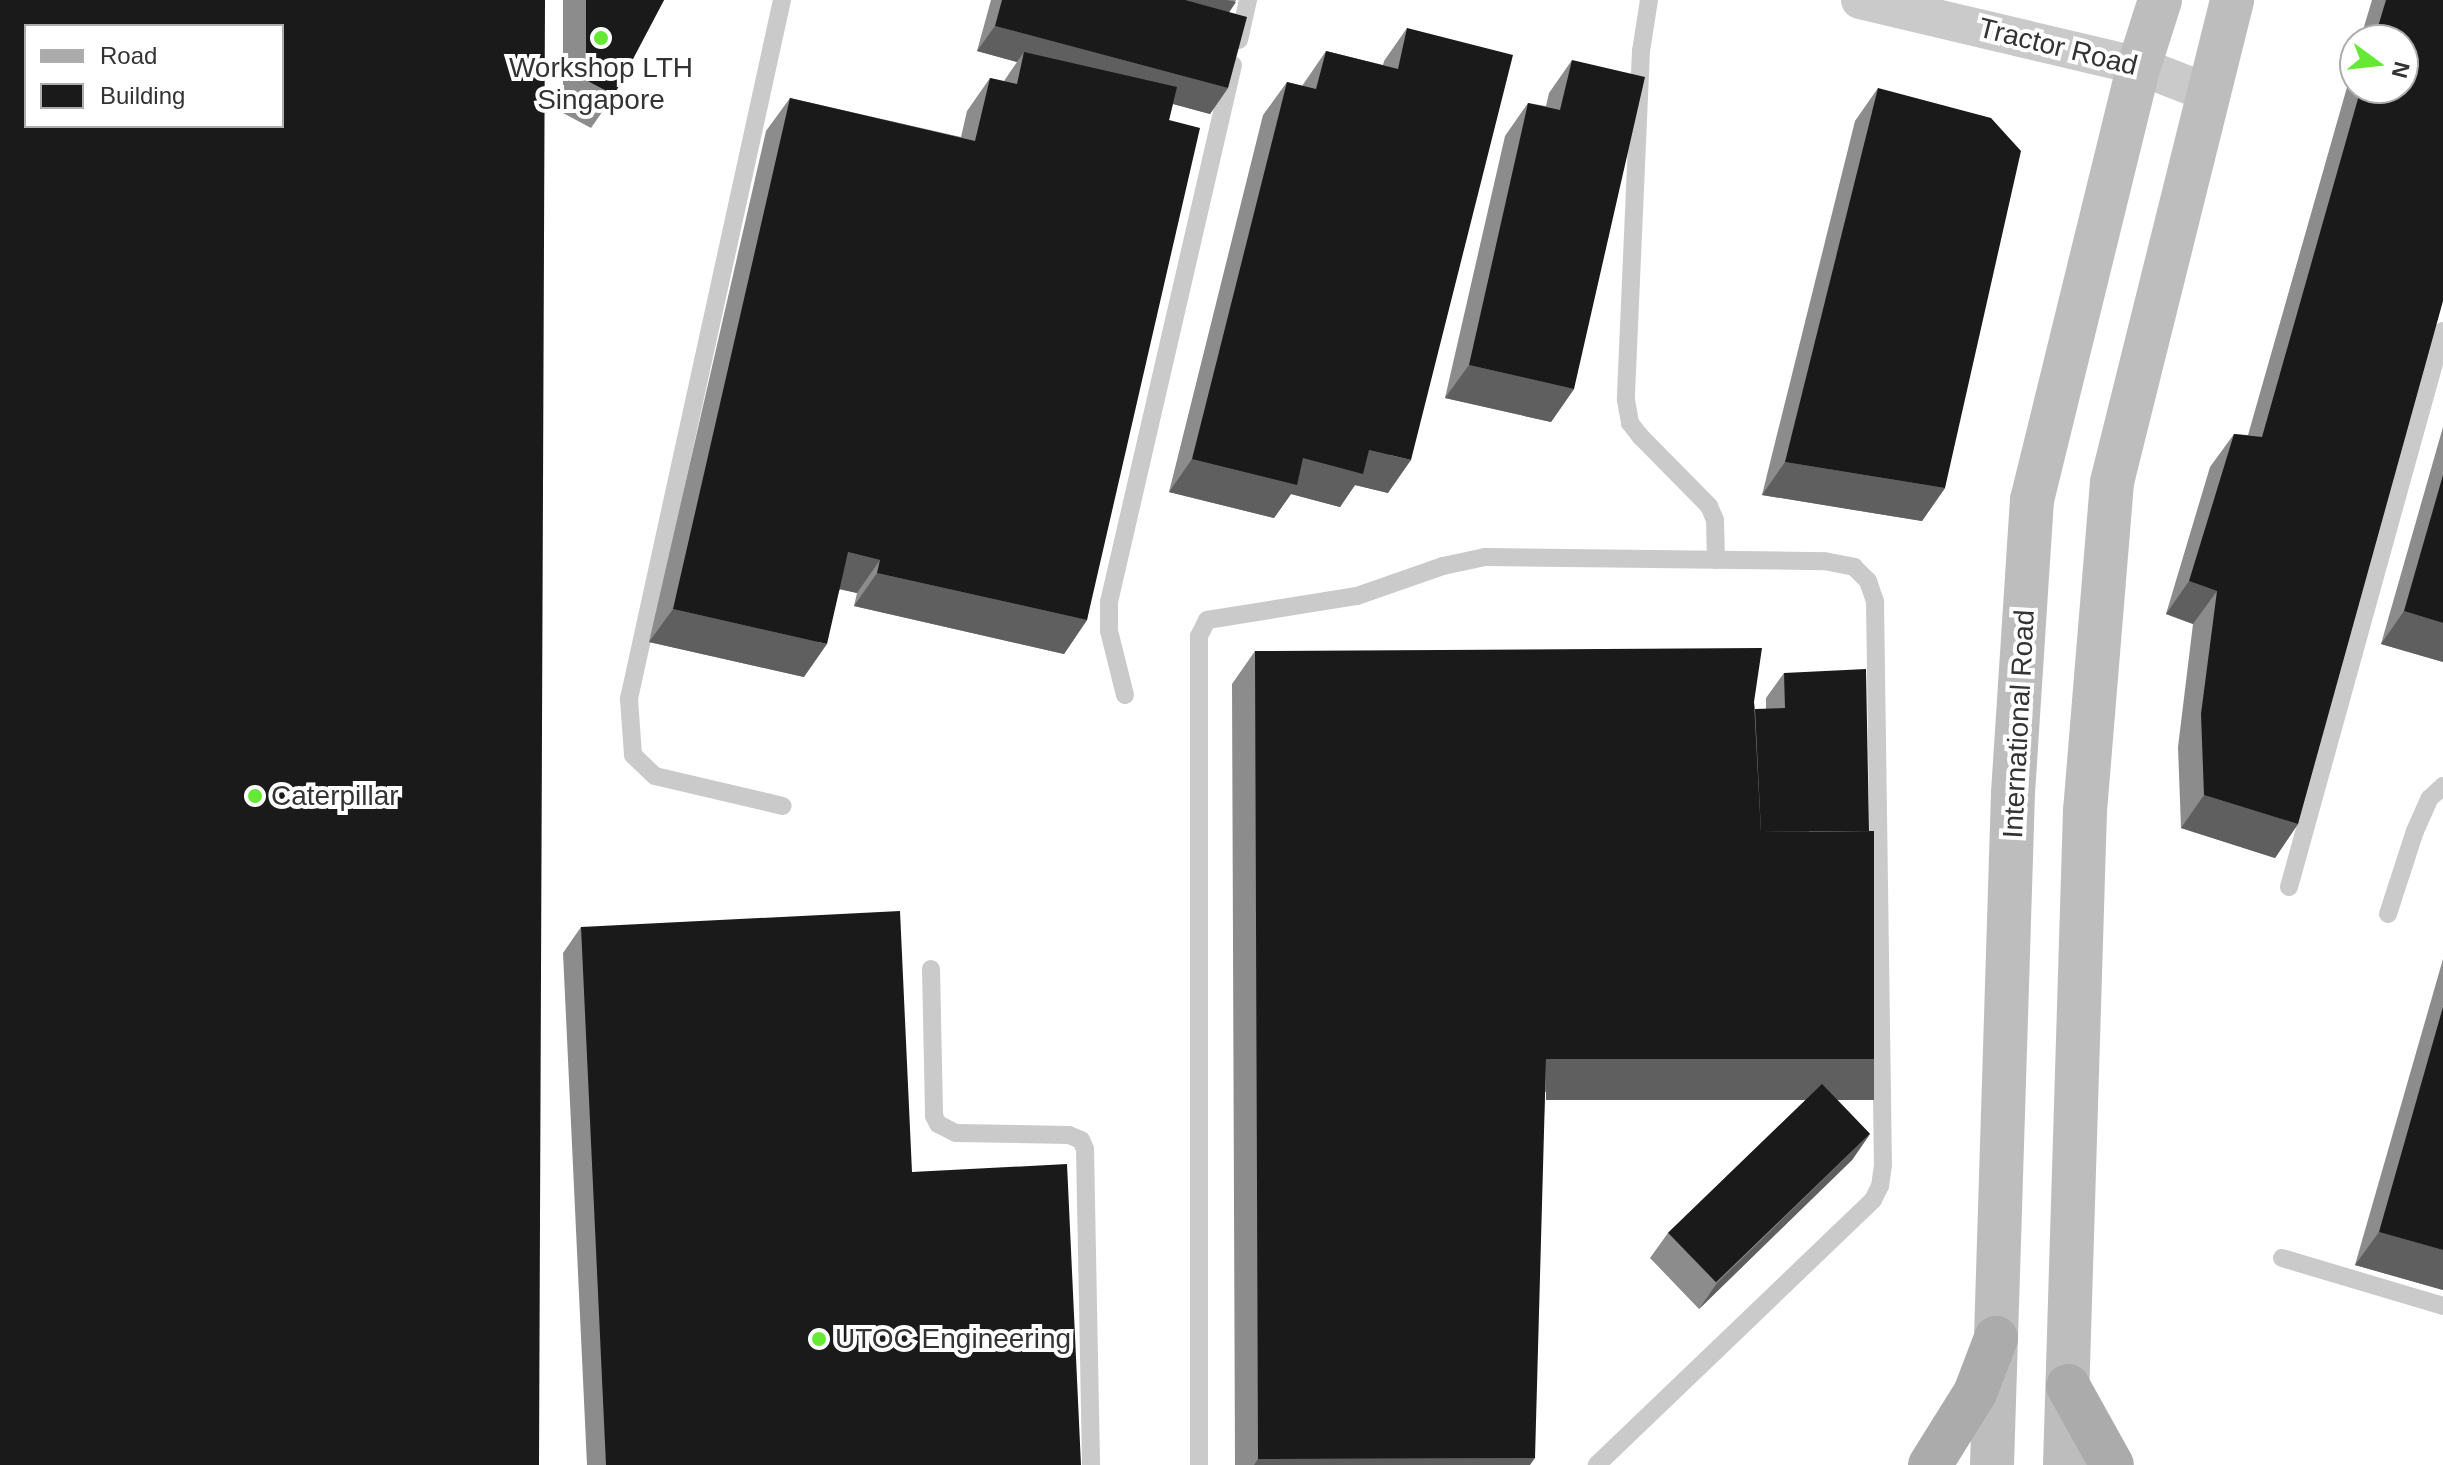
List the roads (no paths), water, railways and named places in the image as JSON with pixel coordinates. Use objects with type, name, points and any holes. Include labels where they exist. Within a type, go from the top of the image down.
[{"type":"main road","name":"International Road","points":[[1992,1465],[2013,793],[2032,500],[2139,66],[2160,0]]},
{"type":"main road","points":[[2065,1465],[2085,811],[2112,482],[2206,92],[2232,0]]},
{"type":"main road","points":[[1930,1465],[1975,1393],[1996,1338]]},
{"type":"main road","points":[[2068,1386],[2112,1465]]},
{"type":"street","name":"Tractor Road","points":[[1860,0],[2139,66],[2206,92]]},
{"type":"lane","points":[[782,0],[629,699],[633,755],[655,776],[783,806]]},
{"type":"lane","points":[[1125,695],[1109,631],[1109,602],[1248,0]]},
{"type":"lane","points":[[1649,0],[1641,51],[1626,400],[1630,423],[1709,506],[1715,520],[1716,560]]},
{"type":"lane","points":[[2289,887],[2443,331]]},
{"type":"lane","points":[[1199,1465],[1199,636],[1207,620],[1357,596],[1443,566],[1485,557],[1824,561],[1854,567],[1868,581],[1875,601],[1883,1165],[1880,1186],[1873,1200],[1597,1465]]},
{"type":"lane","points":[[2388,914],[2415,831],[2430,798],[2443,786]]},
{"type":"lane","points":[[931,969],[934,1116],[938,1124],[956,1133],[1069,1135],[1081,1140],[1085,1149],[1091,1465]]},
{"type":"lane","points":[[2282,1258],[2443,1306]]},
{"type":"place","name":"Workshop LTH Singapore","points":[[601,38]]},
{"type":"place","name":"Caterpillar","points":[[255,796]]},
{"type":"place","name":"UTOC Engineering","points":[[819,1339]]}]
